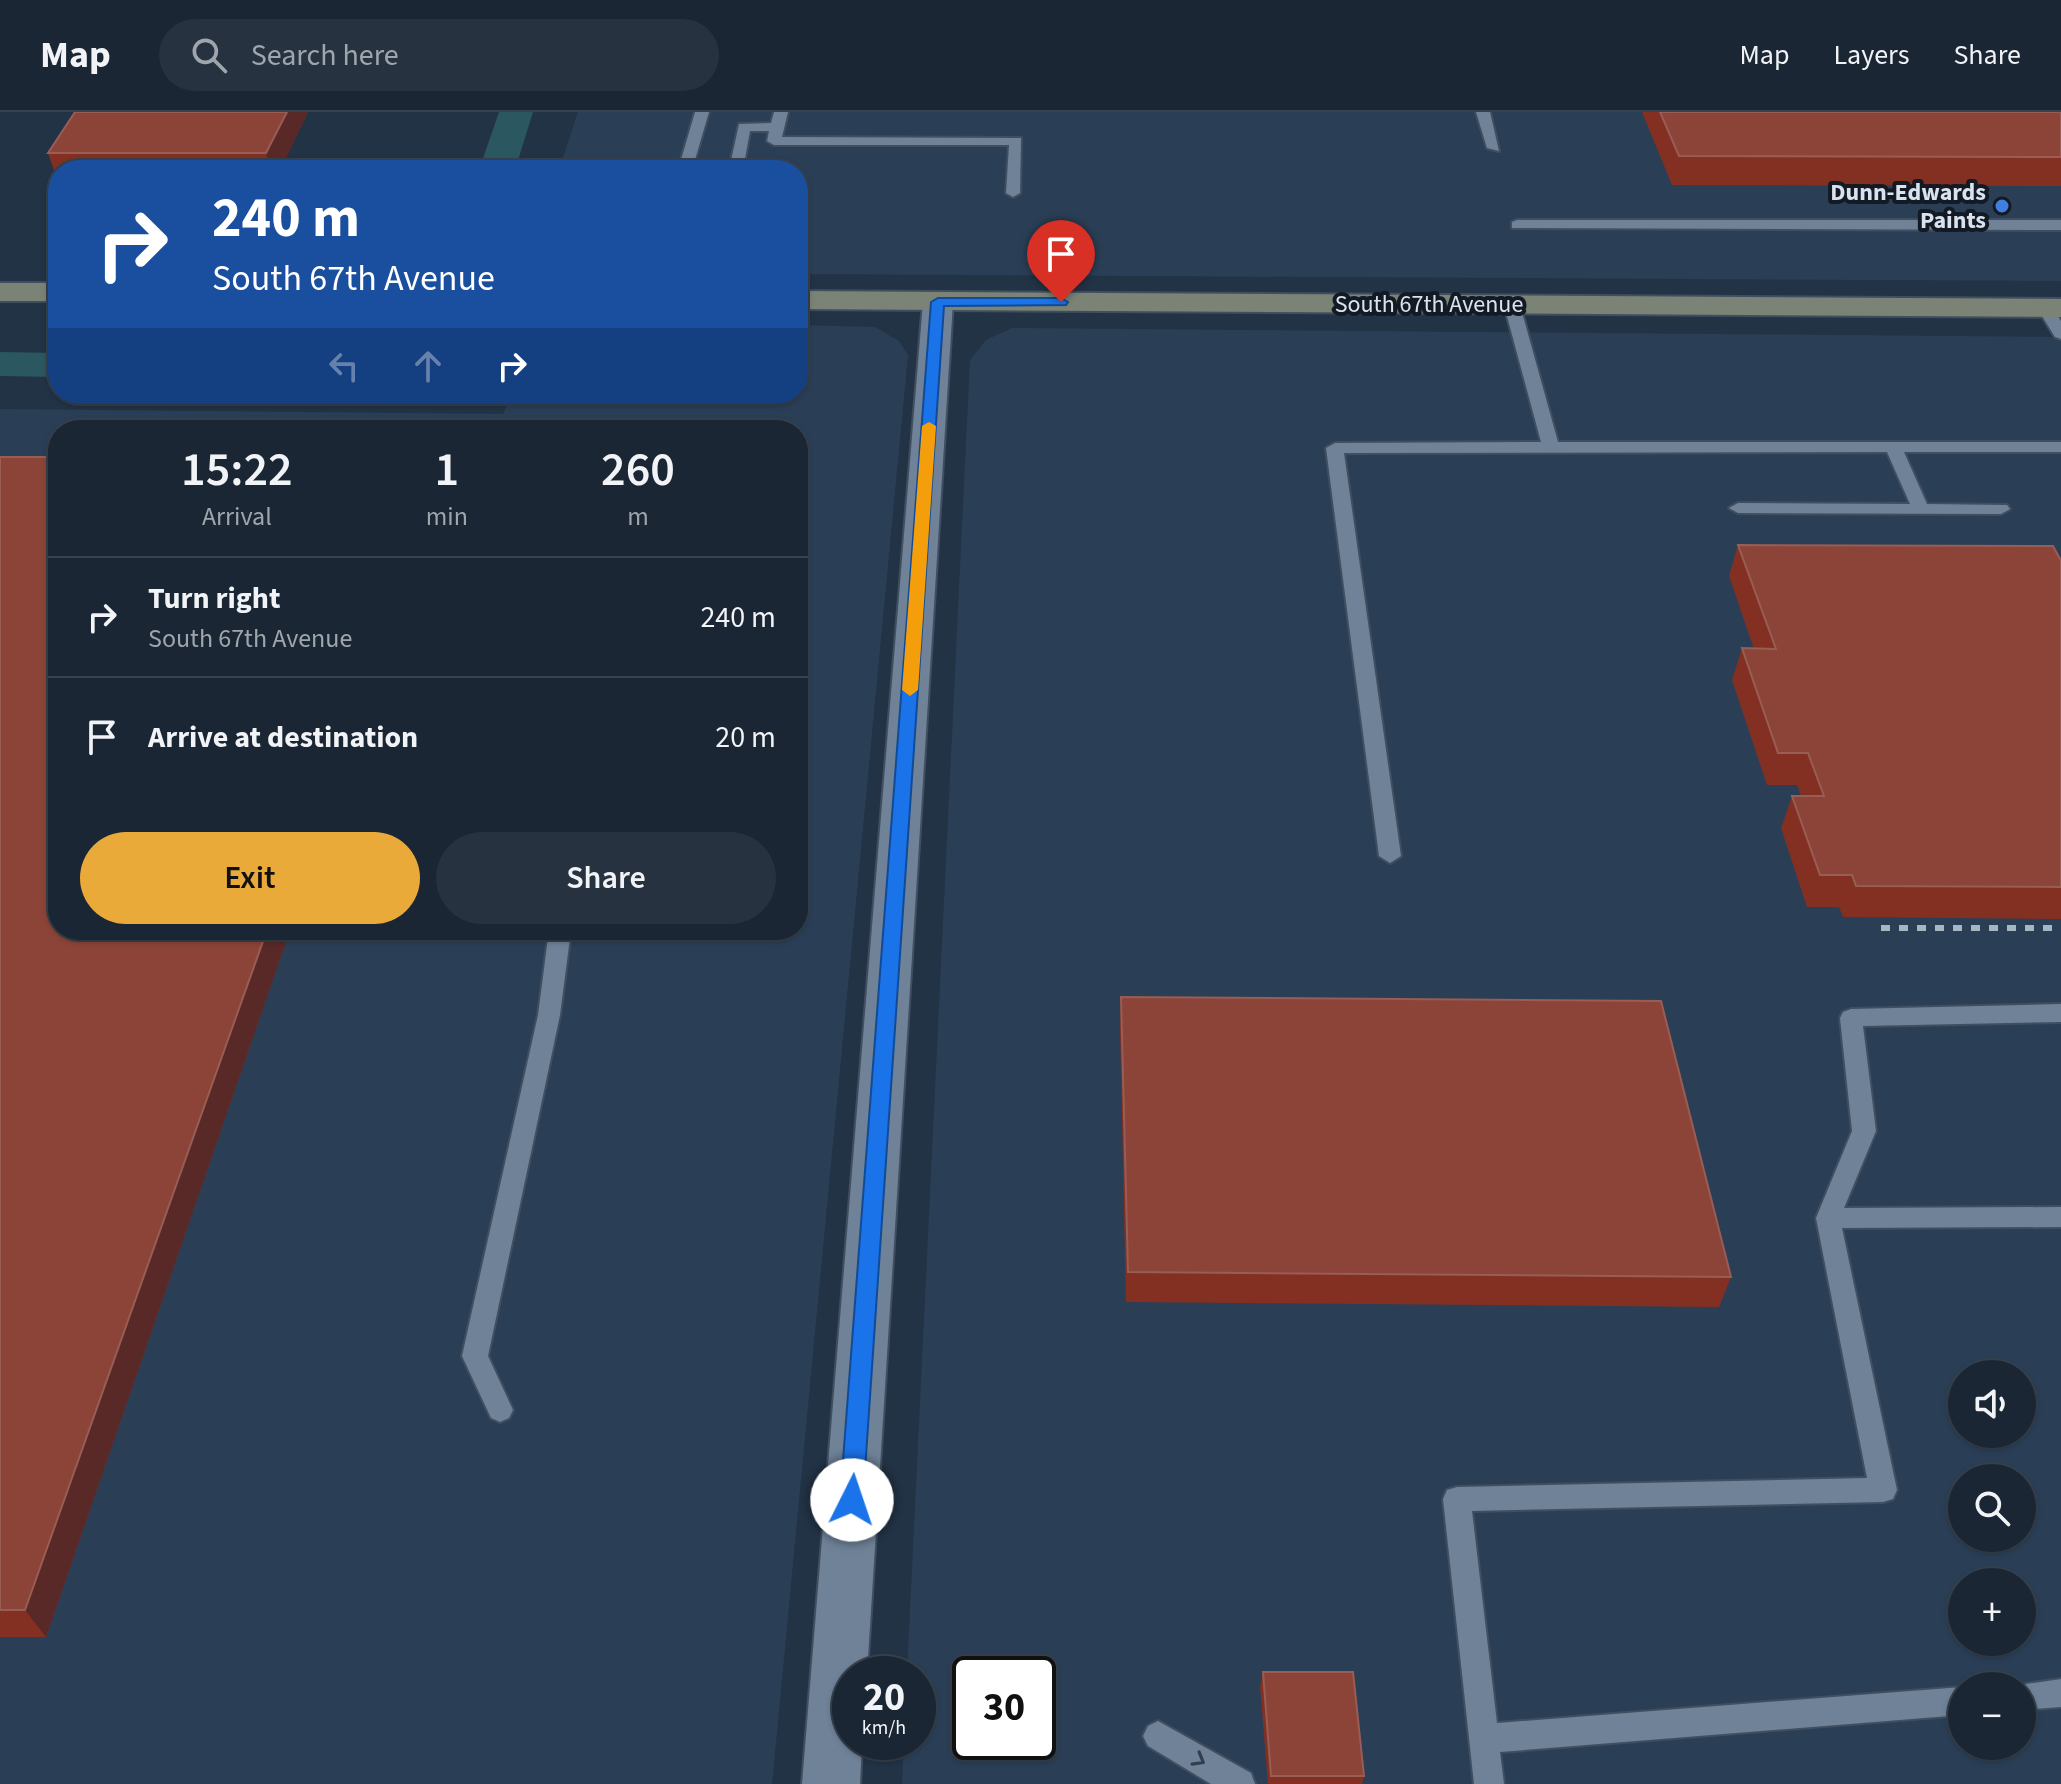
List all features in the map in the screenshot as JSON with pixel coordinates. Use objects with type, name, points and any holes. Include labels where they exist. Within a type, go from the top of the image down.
[{"type":"main road","points":[[0,292],[48,292]]},
{"type":"main road","name":"South 67th Avenue","points":[[808,300],[1512,305],[2056,317]]},
{"type":"street","points":[[831,1784],[938,302]]},
{"type":"lane","points":[[688,160],[702,112]]},
{"type":"lane","points":[[1483,112],[1494,148]]},
{"type":"lane","points":[[738,160],[744,127],[779,119],[774,141],[1016,141],[1013,193]]},
{"type":"lane","points":[[1517,225],[2061,225]]},
{"type":"lane","points":[[1512,305],[1551,447]]},
{"type":"lane","points":[[1390,856],[1335,448],[2061,447]]},
{"type":"lane","points":[[1894,448],[1921,509]]},
{"type":"lane","points":[[1738,508],[2001,509]]},
{"type":"lane","points":[[500,1410],[475,1356],[549,1015],[559,940]]},
{"type":"lane","points":[[1489,1784],[1457,1499],[1883,1490],[1828,1218],[1864,1131],[1851,1018],[2061,1013]]},
{"type":"lane","points":[[1828,1218],[2061,1217]]},
{"type":"lane","points":[[2036,1695],[2061,1693]]},
{"type":"lane","points":[[1485,1739],[1948,1702]]},
{"type":"lane","points":[[1158,1736],[1240,1784]]},
{"type":"shaded area","points":[[578,112],[2061,112],[2061,281],[808,274],[808,160],[562,160]]},
{"type":"shaded area","points":[[808,325],[875,327],[899,341],[908,355],[772,1784],[0,1784],[0,409],[503,414],[508,404],[808,404]]},
{"type":"shaded area","points":[[1012,328],[2061,337],[2061,1784],[902,1784],[903,1760],[936,1760],[936,1656],[908,1656],[970,360],[986,340]]},
{"type":"building","points":[[75,112],[287,112],[266,153],[48,153]]},
{"type":"building","points":[[1660,112],[2061,112],[2061,157],[1679,156]]},
{"type":"building","points":[[0,457],[48,457],[48,940],[263,940],[25,1610],[0,1610]]},
{"type":"building","points":[[1738,545],[2053,546],[2061,561],[2061,887],[1856,886],[1852,875],[1820,875],[1792,796],[1824,796],[1808,753],[1778,753],[1742,648],[1776,649]]},
{"type":"building","points":[[1121,997],[1661,1001],[1731,1277],[1128,1272]]},
{"type":"building","points":[[1263,1672],[1353,1672],[1364,1776],[1271,1776]]},
{"type":"waterway","points":[[500,160],[516,112]]},
{"type":"waterway","points":[[0,364],[48,365]]},
{"type":"railway","points":[[1881,928],[2061,928]]},
{"type":"slow traffic","points":[[910,690],[929,426]]},
{"type":"place","name":"Dunn-Edwards Paints","points":[[2002,206]]},
{"type":"route","points":[[852,1500],[938,302],[1061,302]]}]
